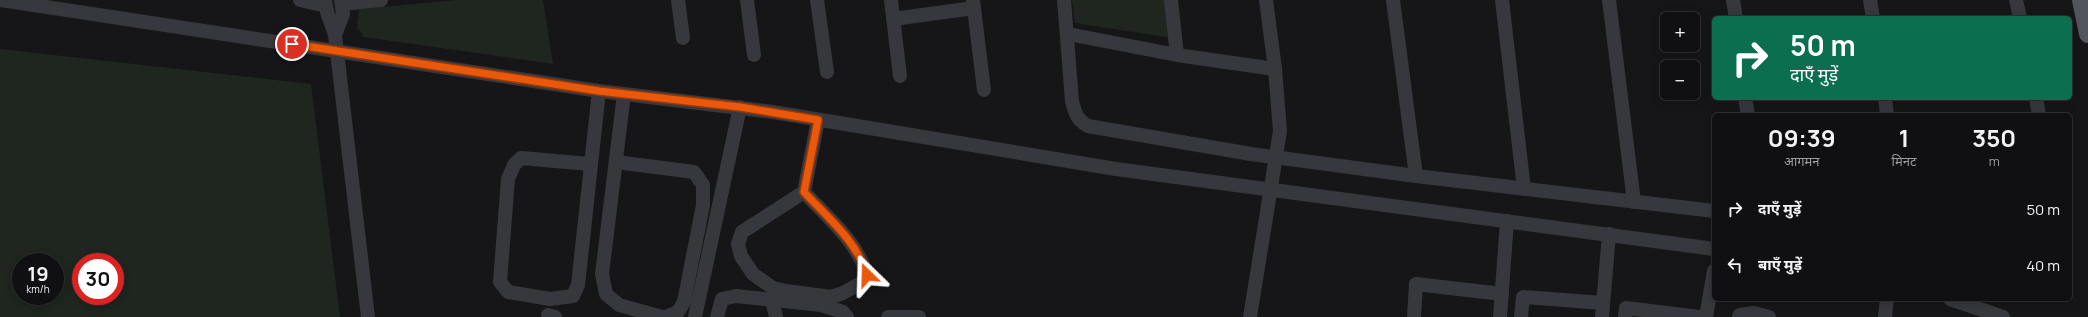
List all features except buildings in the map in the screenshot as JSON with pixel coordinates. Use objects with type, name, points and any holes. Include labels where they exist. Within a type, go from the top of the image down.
[{"type":"main road","points":[[2084,5],[2088,34]]},
{"type":"street","points":[[0,0],[599,91],[740,107],[1116,169],[1270,191],[1609,234],[1712,249]]},
{"type":"street","points":[[300,0],[325,3],[335,35],[368,317]]},
{"type":"street","points":[[335,35],[343,14],[341,2],[380,0]]},
{"type":"street","points":[[678,0],[683,38]]},
{"type":"street","points":[[747,0],[754,55]]},
{"type":"street","points":[[817,0],[827,72]]},
{"type":"street","points":[[891,0],[900,76]]},
{"type":"street","points":[[1064,0],[1068,34],[1072,101],[1076,115],[1084,124],[1096,128],[1276,157],[1416,176],[1712,211]]},
{"type":"street","points":[[1171,0],[1177,56]]},
{"type":"street","points":[[1250,317],[1280,131],[1275,69],[1266,0]]},
{"type":"street","points":[[1393,0],[1416,176]]},
{"type":"street","points":[[1502,0],[1524,189]]},
{"type":"street","points":[[1609,0],[1634,202]]},
{"type":"street","points":[[1733,0],[1736,16]]},
{"type":"street","points":[[1870,0],[1873,16]]},
{"type":"street","points":[[2016,0],[2020,16]]},
{"type":"street","points":[[893,19],[974,4],[984,90]]},
{"type":"street","points":[[1068,34],[1177,56],[1275,69]]},
{"type":"street","points":[[590,164],[521,158],[514,165],[508,178],[500,282],[508,292],[550,299],[573,296],[578,285],[599,91]]},
{"type":"street","points":[[624,94],[602,274],[606,294],[619,305],[662,317]]},
{"type":"street","points":[[1745,100],[1748,113]]},
{"type":"street","points":[[1885,100],[1887,113]]},
{"type":"street","points":[[2036,100],[2039,113]]},
{"type":"street","points":[[695,317],[740,107]]},
{"type":"street","points":[[804,192],[852,244],[864,264],[867,275],[861,283],[843,293],[831,297],[773,288],[753,274],[741,256],[738,244],[742,232],[804,192],[818,120]]},
{"type":"street","points":[[616,162],[694,172],[703,185],[703,205],[684,302],[678,312],[665,317]]},
{"type":"street","points":[[1500,317],[1507,221]]},
{"type":"street","points":[[1602,317],[1609,234]]},
{"type":"street","points":[[1706,317],[1712,282]]},
{"type":"street","points":[[1414,317],[1416,284],[1502,294]]},
{"type":"street","points":[[716,317],[722,299],[736,296],[821,305],[843,312],[847,317]]},
{"type":"street","points":[[1521,317],[1522,297],[1603,303]]},
{"type":"street","points":[[772,300],[776,317]]},
{"type":"street","points":[[1885,317],[1887,301]]},
{"type":"street","points":[[1956,301],[2003,317]]},
{"type":"street","points":[[1625,317],[1626,308],[1698,317]]},
{"type":"street","points":[[1739,317],[1740,315],[1754,313],[1769,317]]},
{"type":"street","points":[[888,317],[919,317]]},
{"type":"shaded area","points":[[457,0],[543,0],[553,64],[364,37],[357,27],[359,9]]},
{"type":"shaded area","points":[[1072,0],[1166,0],[1171,38],[1075,23]]},
{"type":"shaded area","points":[[0,49],[311,84],[340,317],[0,317]]},
{"type":"route","points":[[292,44],[599,91],[740,107],[818,120],[804,192],[852,244],[864,264],[867,275]]}]
